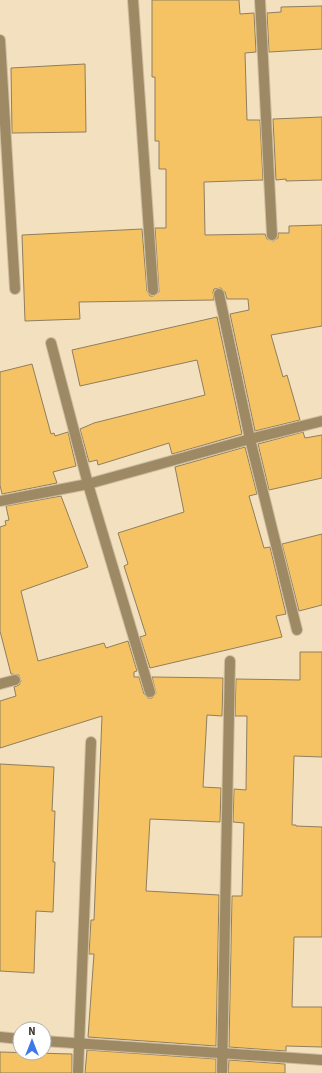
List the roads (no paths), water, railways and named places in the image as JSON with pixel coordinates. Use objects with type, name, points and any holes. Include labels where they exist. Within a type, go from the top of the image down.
[{"type":"street","points":[[133,0],[154,290]]},
{"type":"street","points":[[260,0],[272,236]]},
{"type":"street","points":[[0,40],[15,289]]},
{"type":"street","points":[[218,294],[250,439],[298,630]]},
{"type":"street","points":[[51,343],[88,484],[150,692]]},
{"type":"street","points":[[0,501],[88,484],[250,439],[322,421]]},
{"type":"street","points":[[222,1073],[230,661]]},
{"type":"street","points":[[0,684],[15,680]]},
{"type":"street","points":[[78,1073],[91,742]]},
{"type":"street","points":[[0,1038],[12,1039]]},
{"type":"street","points":[[52,1042],[322,1060]]}]
